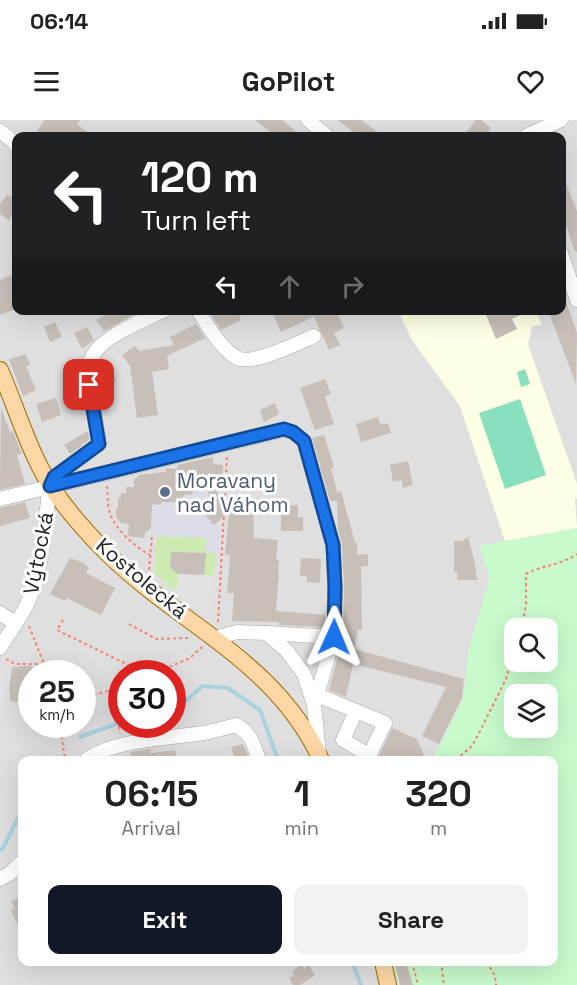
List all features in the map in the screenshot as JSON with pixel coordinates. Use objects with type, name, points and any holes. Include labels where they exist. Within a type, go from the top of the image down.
[{"type":"main road","name":"Kostolecká","points":[[0,370],[33,454],[50,486],[84,528],[128,572],[213,631],[252,668],[283,701],[303,727],[319,756]]},
{"type":"main road","points":[[384,966],[388,985]]},
{"type":"street","points":[[6,120],[0,129],[12,140]]},
{"type":"street","points":[[308,120],[322,132]]},
{"type":"street","points":[[535,132],[561,120]]},
{"type":"street","points":[[566,268],[577,300]]},
{"type":"street","points":[[50,486],[54,477],[99,444],[88,373],[94,354],[106,342],[155,315]]},
{"type":"street","points":[[201,315],[215,337],[237,358],[250,361],[314,336]]},
{"type":"street","name":"Kostolecká","points":[[228,443],[284,429],[293,432],[304,441],[333,545],[334,637],[316,700],[320,756]]},
{"type":"street","points":[[0,499],[228,443]]},
{"type":"street","name":"Výtocká","points":[[0,648],[26,608],[36,579],[50,486]]},
{"type":"street","points":[[0,613],[18,620]]},
{"type":"street","points":[[213,631],[334,637]]},
{"type":"street","name":"Kostolecká","points":[[266,633],[285,650],[304,674],[316,700]]},
{"type":"street","points":[[316,700],[356,711],[385,723],[369,756]]},
{"type":"street","points":[[356,711],[343,740],[365,756]]},
{"type":"street","points":[[91,756],[122,745],[208,733],[236,725],[245,730],[252,739],[258,756]]},
{"type":"street","points":[[0,879],[18,865]]},
{"type":"path","points":[[184,660],[199,651],[213,631],[228,443]]},
{"type":"path","points":[[104,472],[109,510],[115,522],[129,540],[150,555]]},
{"type":"path","points":[[148,575],[152,536]]},
{"type":"path","points":[[523,618],[526,574],[539,567],[563,563],[577,554]]},
{"type":"path","points":[[18,620],[27,623],[43,660]]},
{"type":"path","points":[[63,620],[57,630],[118,660]]},
{"type":"path","points":[[129,624],[156,639],[198,638],[213,631]]},
{"type":"path","points":[[0,656],[18,664]]},
{"type":"path","points":[[461,756],[472,746],[508,672]]},
{"type":"path","points":[[62,738],[64,756]]},
{"type":"path","points":[[121,738],[122,745]]},
{"type":"path","points":[[413,966],[418,985]]},
{"type":"path","points":[[442,966],[444,985]]},
{"type":"path","points":[[489,966],[495,975],[496,985]]},
{"type":"shaded area","points":[[0,120],[577,120],[577,985],[0,985]]},
{"type":"shaded area","points":[[400,315],[537,315],[542,324],[532,327],[528,344],[577,484],[577,498],[575,499],[577,528],[505,541],[460,406],[412,340]]},
{"type":"shaded area","points":[[196,490],[202,490],[208,495],[207,506],[202,511],[215,526],[223,526],[221,553],[206,553],[207,538],[151,536],[152,504],[177,502],[186,494],[191,495]]},
{"type":"shaded area","points":[[178,574],[214,576],[211,615],[202,614],[176,592]]},
{"type":"shaded area","points":[[0,665],[6,668],[3,703],[0,703]]},
{"type":"green space","points":[[525,369],[530,384],[521,387],[517,372]]},
{"type":"green space","points":[[520,399],[546,475],[505,489],[479,413]]},
{"type":"green space","points":[[577,528],[577,985],[399,985],[393,966],[558,966],[558,756],[434,756],[463,699],[469,649],[490,577],[479,546]]},
{"type":"green space","points":[[157,536],[207,538],[206,552],[216,553],[214,576],[204,575],[205,553],[191,552],[191,556],[171,553],[170,567],[178,574],[176,592],[154,573]]},
{"type":"building","points":[[45,120],[80,120],[77,124],[87,132],[36,132]]},
{"type":"building","points":[[255,120],[282,120],[297,132],[270,132]]},
{"type":"building","points":[[337,120],[361,120],[378,132],[354,132]]},
{"type":"building","points":[[476,120],[481,120],[491,128],[488,132],[466,132]]},
{"type":"building","points":[[566,184],[577,211],[577,252],[575,252],[566,225]]},
{"type":"building","points":[[7,195],[12,198],[12,215],[9,220],[0,214],[0,204]]},
{"type":"building","points":[[12,275],[12,310],[0,315],[0,280]]},
{"type":"building","points":[[566,301],[577,333],[576,384],[550,315],[566,315]]},
{"type":"building","points":[[106,315],[133,315],[104,331],[96,320]]},
{"type":"building","points":[[239,315],[241,320],[221,330],[212,316]]},
{"type":"building","points":[[273,315],[338,315],[344,328],[334,333],[340,345],[329,350],[314,317],[281,332]]},
{"type":"building","points":[[486,315],[520,315],[512,319],[517,329],[496,339]]},
{"type":"building","points":[[55,322],[62,337],[50,342],[44,327]]},
{"type":"building","points":[[196,324],[205,338],[167,356],[169,369],[152,372],[158,415],[137,418],[130,366],[122,355],[135,346],[139,351],[174,345],[170,337]]},
{"type":"building","points":[[87,327],[94,340],[82,349],[74,333]]},
{"type":"building","points":[[26,354],[30,365],[26,366],[36,390],[23,396],[9,359]]},
{"type":"building","points":[[110,368],[116,380],[100,389],[98,375]]},
{"type":"building","points":[[325,379],[331,394],[325,396],[334,424],[315,430],[300,388]]},
{"type":"building","points":[[56,398],[61,415],[42,422],[36,404]]},
{"type":"building","points":[[275,403],[279,414],[264,422],[260,410]]},
{"type":"building","points":[[1,408],[22,454],[17,455],[25,484],[0,490]]},
{"type":"building","points":[[378,417],[381,425],[388,423],[391,433],[361,442],[356,424]]},
{"type":"building","points":[[88,431],[89,440],[70,454],[64,445]]},
{"type":"building","points":[[324,435],[334,467],[331,468],[337,492],[341,491],[355,543],[357,543],[357,555],[368,554],[368,566],[361,566],[362,630],[358,630],[354,649],[464,679],[462,698],[439,744],[422,736],[446,687],[353,664],[346,697],[329,690],[343,637],[344,587],[337,501],[330,501],[312,438]]},
{"type":"building","points":[[213,457],[213,464],[223,465],[222,478],[211,485],[224,501],[253,502],[254,538],[278,540],[276,559],[279,560],[279,573],[276,611],[325,615],[325,627],[279,625],[279,622],[232,621],[234,593],[227,593],[230,556],[225,554],[229,512],[214,525],[202,511],[213,501],[208,499],[210,472],[191,495],[186,494],[177,502],[152,504],[151,528],[145,533],[144,538],[128,536],[129,524],[121,523],[116,517],[118,498],[121,497],[121,493],[126,493],[126,487],[134,487],[134,480],[139,475],[166,472],[166,468],[177,469],[178,465]]},
{"type":"building","points":[[408,461],[413,485],[403,488],[402,480],[393,482],[390,465]]},
{"type":"building","points":[[25,502],[30,518],[0,526],[0,508]]},
{"type":"building","points":[[298,505],[298,517],[303,517],[303,531],[281,531],[281,506]]},
{"type":"building","points":[[468,537],[477,580],[457,580],[457,572],[454,572],[454,541],[462,541]]},
{"type":"building","points":[[171,552],[206,553],[204,575],[178,574],[170,567]]},
{"type":"building","points":[[70,558],[84,563],[89,568],[86,573],[115,588],[101,615],[67,598],[65,601],[50,594]]},
{"type":"building","points":[[301,558],[321,559],[320,583],[307,582],[307,576],[300,576]]},
{"type":"building","points":[[12,667],[18,667],[18,702],[10,701]]},
{"type":"building","points":[[392,728],[417,739],[424,756],[379,756]]},
{"type":"building","points":[[243,744],[248,756],[234,756],[231,747]]},
{"type":"building","points":[[151,749],[151,753],[175,750],[176,756],[131,756],[130,752]]},
{"type":"building","points":[[18,898],[18,925],[11,910],[15,908],[11,901]]},
{"type":"building","points":[[299,966],[304,968],[310,966],[315,975],[300,985],[293,985],[289,978],[294,975],[292,971]]},
{"type":"building","points":[[395,966],[407,966],[413,985],[400,985]]},
{"type":"waterway","points":[[186,701],[202,686],[228,688],[260,710],[277,756]]},
{"type":"waterway","points":[[96,731],[108,727]]},
{"type":"waterway","points":[[0,850],[18,818]]},
{"type":"waterway","points":[[354,966],[361,985]]},
{"type":"place","name":"Moravany nad Váhom","points":[[165,492]]},
{"type":"route","points":[[89,385],[99,444],[54,477],[50,486],[284,429],[293,432],[304,441],[333,545],[334,637]]}]
